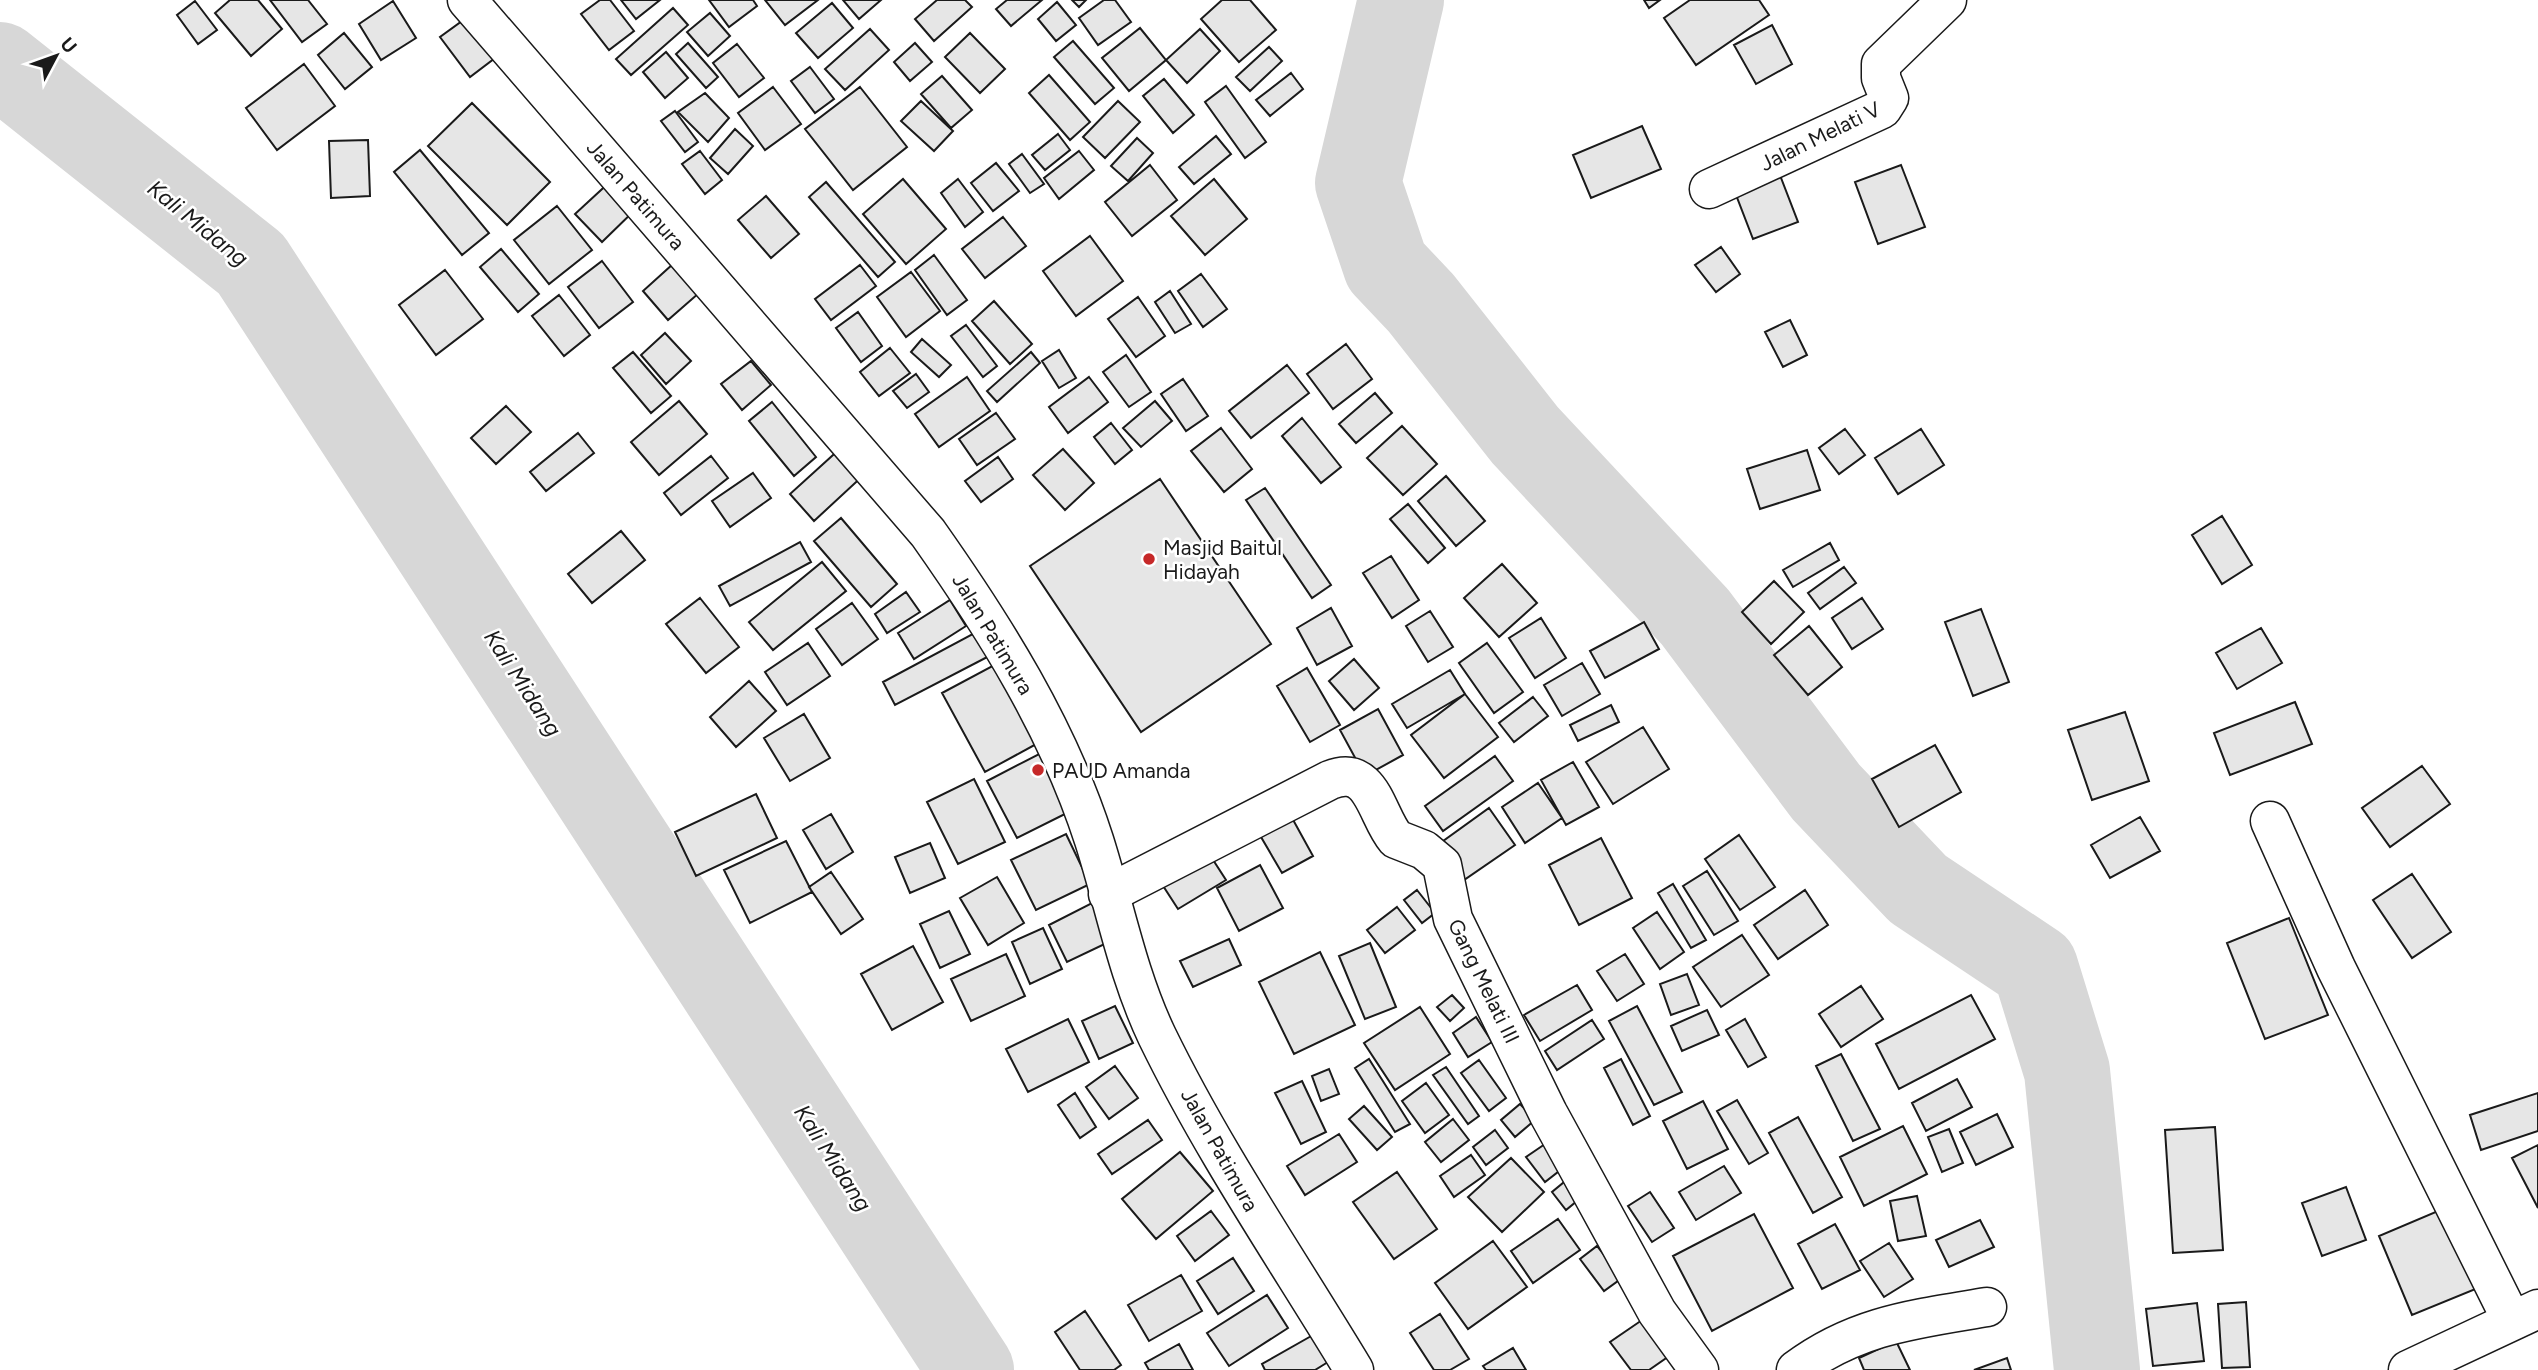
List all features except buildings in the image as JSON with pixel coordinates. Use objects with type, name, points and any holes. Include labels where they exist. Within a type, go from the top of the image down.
[{"type":"street","name":"Jalan Patimura","points":[[467,0],[934,542],[1019,669],[1094,839],[1129,970],[1157,1035],[1239,1188],[1353,1370]]},
{"type":"street","name":"Jalan Melati V","points":[[1709,189],[1882,109],[1889,98],[1881,78],[1881,64],[1947,0]]},
{"type":"street","name":"Gang Melati III","points":[[1108,894],[1330,780],[1350,777],[1364,783],[1396,839],[1424,849],[1442,865],[1452,919],[1548,1114],[1657,1312],[1699,1370]]},
{"type":"street","points":[[2270,821],[2336,968],[2524,1314],[2408,1370]]},
{"type":"street","points":[[1796,1370],[1819,1353],[1889,1324],[1987,1307]]},
{"type":"waterway","points":[[1401,0],[1358,183],[1386,266],[1421,303],[1525,435],[1695,617],[1826,792],[1918,889],[2035,967],[2067,1071],[2097,1370]]},
{"type":"waterway","name":"Kali Midang","points":[[0,65],[251,264],[971,1370]]},
{"type":"place","name":"Masjid Baitul Hidayah","points":[[1149,559]]},
{"type":"place","name":"PAUD Amanda","points":[[1038,770]]}]
